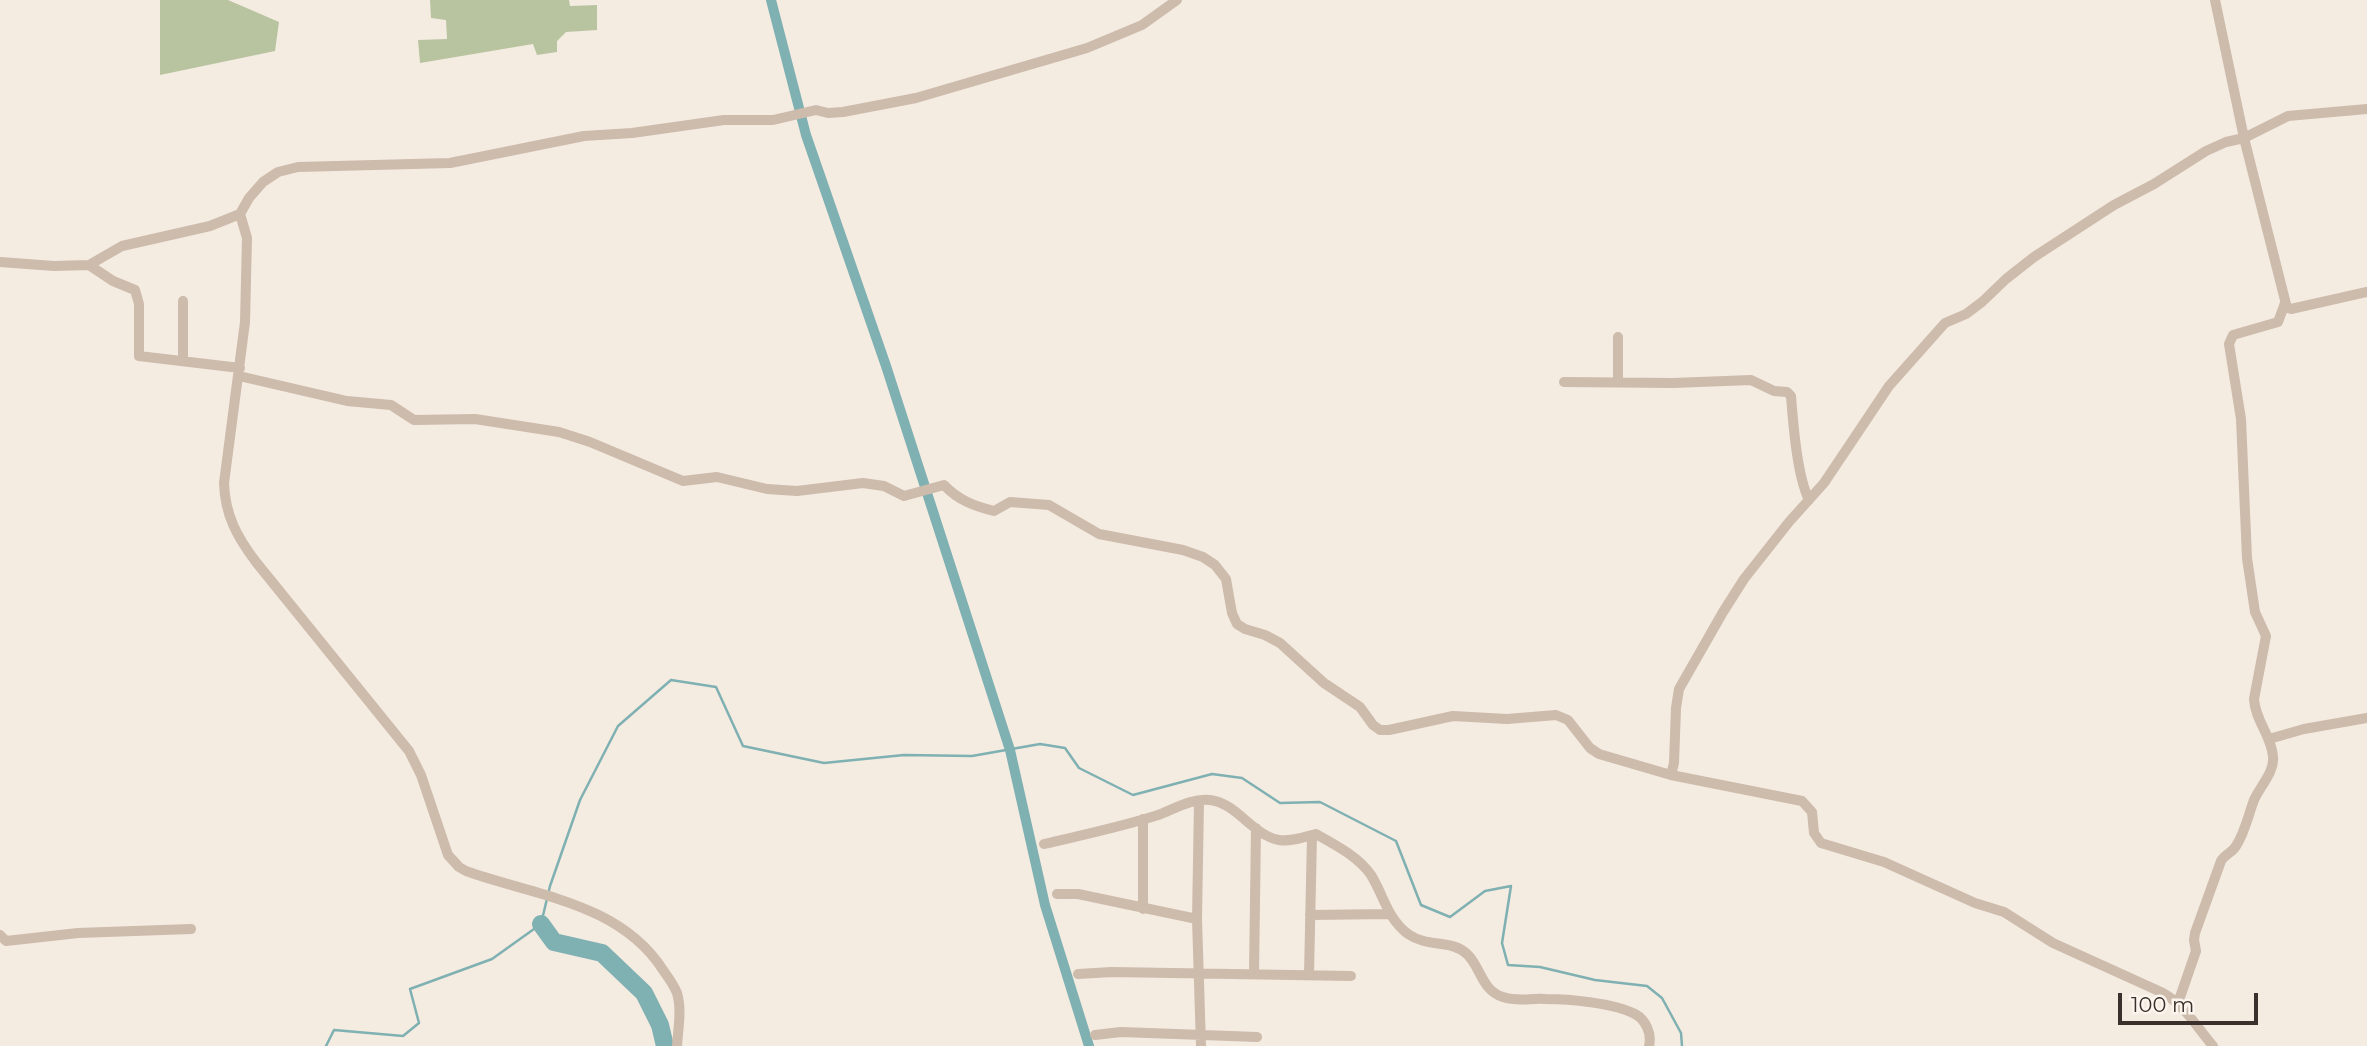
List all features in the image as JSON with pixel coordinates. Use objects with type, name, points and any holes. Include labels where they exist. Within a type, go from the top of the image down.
[{"type":"street","points":[[0,262],[54,266],[89,265],[122,246],[209,226],[240,214],[263,182],[278,172],[298,167],[450,163],[584,136],[632,133],[724,120],[777,120],[810,111],[834,113],[916,98],[1087,48],[1142,24],[1178,0]]},
{"type":"street","points":[[2215,0],[2244,138],[2287,308],[2367,292]]},
{"type":"street","points":[[1671,775],[1679,689],[1710,632],[1744,579],[1824,483],[1889,386],[1945,323],[1966,314],[2034,257],[2114,205],[2206,152],[2226,142],[2244,138],[2288,116],[2367,109]]},
{"type":"street","points":[[240,214],[247,239],[247,282],[239,372],[224,483],[234,531],[256,562],[410,751],[421,775],[444,847],[453,862],[466,871],[567,903],[617,923],[632,934],[656,960],[676,990],[680,1007],[677,1046]]},
{"type":"street","points":[[89,265],[113,281],[135,290],[139,304],[139,356],[239,372],[347,401],[391,405],[414,420],[475,418],[559,432],[590,442],[678,480],[717,477],[767,489],[797,491],[863,483],[884,486],[904,496],[944,485],[955,497],[982,508],[994,511],[1010,502],[1049,505],[1099,534],[1183,550],[1203,557],[1215,565],[1226,579],[1232,613],[1237,624],[1280,643],[1324,683],[1360,707],[1380,730],[1453,716],[1507,719],[1556,715],[1571,724],[1595,752],[1671,775],[1802,801],[1812,811],[1814,832],[1821,843],[1884,862],[1975,903],[2004,912],[2053,943],[2161,992],[2178,1003],[2213,1046]]},
{"type":"street","points":[[183,301],[183,361]]},
{"type":"street","points":[[2178,1003],[2196,951],[2195,933],[2221,861],[2236,847],[2254,799],[2271,768],[2273,756],[2254,699],[2266,636],[2255,612],[2247,558],[2241,419],[2229,344],[2233,335],[2278,322],[2285,303]]},
{"type":"street","points":[[1618,337],[1618,382]]},
{"type":"street","points":[[1564,382],[1673,383],[1751,380],[1774,391],[1787,392],[1791,396],[1800,469],[1809,500]]},
{"type":"street","points":[[2269,739],[2304,729],[2367,718]]},
{"type":"street","points":[[1044,844],[1143,819],[1189,802],[1210,800],[1223,804],[1278,840],[1316,834],[1334,844],[1370,874],[1389,914],[1399,927],[1427,943],[1459,947],[1470,957],[1492,992],[1517,1001],[1545,999],[1584,1003],[1635,1014],[1644,1021],[1650,1039],[1649,1046]]},
{"type":"street","points":[[1199,801],[1197,919],[1201,1046]]},
{"type":"street","points":[[1143,819],[1143,909]]},
{"type":"street","points":[[1254,974],[1256,828]]},
{"type":"street","points":[[1309,975],[1312,835]]},
{"type":"street","points":[[1057,894],[1079,894],[1197,919]]},
{"type":"street","points":[[1310,915],[1389,914]]},
{"type":"street","points":[[0,935],[6,941],[20,941],[78,933],[191,929]]},
{"type":"street","points":[[1078,974],[1112,972],[1351,976]]},
{"type":"street","points":[[1095,1035],[1121,1032],[1257,1037]]},
{"type":"green space","points":[[160,0],[228,0],[279,22],[275,51],[160,75]]},
{"type":"green space","points":[[430,0],[569,0],[570,6],[597,5],[597,30],[566,32],[557,41],[557,52],[537,55],[533,44],[420,63],[418,40],[447,39],[446,20],[431,18]]},
{"type":"waterway","points":[[771,0],[806,135],[886,366],[1010,750],[1045,905],[1089,1046]]},
{"type":"waterway","points":[[326,1046],[334,1030],[403,1036],[419,1023],[410,989],[492,959],[541,924],[550,886],[580,800],[618,726],[671,680],[716,687],[743,746],[824,763],[904,755],[972,756],[1040,744],[1065,748],[1079,768],[1133,795],[1212,774],[1242,778],[1280,803],[1320,802],[1396,841],[1421,905],[1450,917],[1485,891],[1511,886],[1502,943],[1508,965],[1540,967],[1595,980],[1647,986],[1662,998],[1681,1033],[1682,1046]]},
{"type":"waterway","points":[[541,924],[554,942],[602,953],[644,993],[660,1025],[665,1046]]}]
